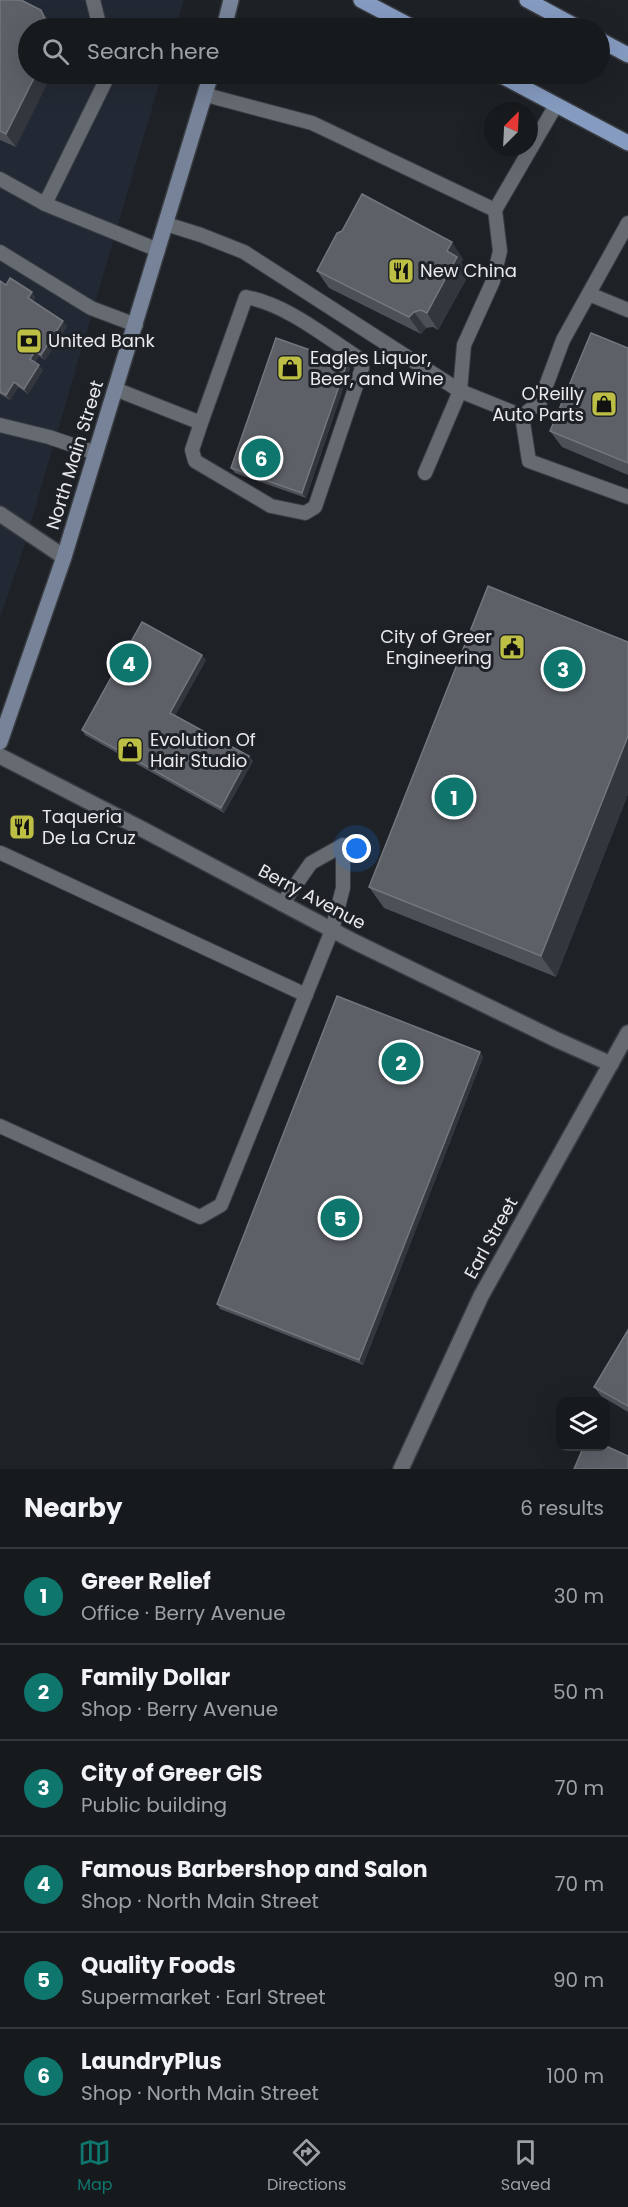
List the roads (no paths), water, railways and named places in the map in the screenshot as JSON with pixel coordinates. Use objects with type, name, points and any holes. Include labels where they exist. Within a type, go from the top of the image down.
[{"type":"main road","points":[[226,18],[231,0]]},
{"type":"main road","points":[[361,0],[395,18]]},
{"type":"main road","points":[[527,0],[560,18]]},
{"type":"main road","points":[[610,45],[628,55]]},
{"type":"main road","name":"North Main Street","points":[[0,742],[64,557],[209,84]]},
{"type":"main road","points":[[517,84],[628,143]]},
{"type":"street","points":[[0,514],[64,557]]},
{"type":"street","name":"Berry Avenue","points":[[0,756],[332,930],[611,1064]]},
{"type":"street","name":"Earl Street","points":[[401,1469],[481,1296],[628,1033]]},
{"type":"lane","points":[[93,0],[98,18]]},
{"type":"lane","points":[[45,204],[104,84]]},
{"type":"lane","points":[[206,95],[312,123],[495,210]]},
{"type":"lane","points":[[425,473],[460,391],[464,345],[493,281],[500,251],[495,210],[556,105]]},
{"type":"lane","points":[[0,179],[45,204],[158,250]]},
{"type":"lane","points":[[522,416],[540,402],[563,340],[628,223]]},
{"type":"lane","points":[[166,224],[244,252],[460,391],[522,416]]},
{"type":"lane","points":[[0,252],[91,308],[135,324]]},
{"type":"lane","points":[[589,294],[628,310]]},
{"type":"lane","points":[[246,297],[257,299],[287,312],[357,357],[362,368],[315,507],[304,513],[271,506],[195,461],[192,450],[201,423],[246,297]]},
{"type":"lane","points":[[116,389],[201,423]]},
{"type":"lane","points":[[522,416],[528,461],[628,496]]},
{"type":"lane","points":[[0,425],[50,437],[96,453]]},
{"type":"lane","points":[[0,1126],[200,1217],[221,1205],[332,930],[343,888],[343,845],[311,863],[282,904]]},
{"type":"lane","points":[[0,854],[306,995]]},
{"type":"place","name":"New China","points":[[401,271]]},
{"type":"place","name":"United Bank","points":[[29,341]]},
{"type":"place","name":"Eagles Liquor, Beer, and Wine","points":[[290,368]]},
{"type":"place","name":"O'Reilly Auto Parts","points":[[604,404]]},
{"type":"place","name":"LaundryPlus","points":[[261,458]]},
{"type":"place","name":"City of Greer Engineering","points":[[512,647]]},
{"type":"place","name":"Famous Barbershop and Salon","points":[[129,663]]},
{"type":"place","name":"City of Greer GIS","points":[[563,669]]},
{"type":"place","name":"Evolution Of Hair Studio","points":[[130,750]]},
{"type":"place","name":"Greer Relief","points":[[454,797]]},
{"type":"place","name":"Taqueria De La Cruz","points":[[22,827]]},
{"type":"place","name":"Family Dollar","points":[[401,1062]]},
{"type":"place","name":"Quality Foods","points":[[340,1218]]}]
